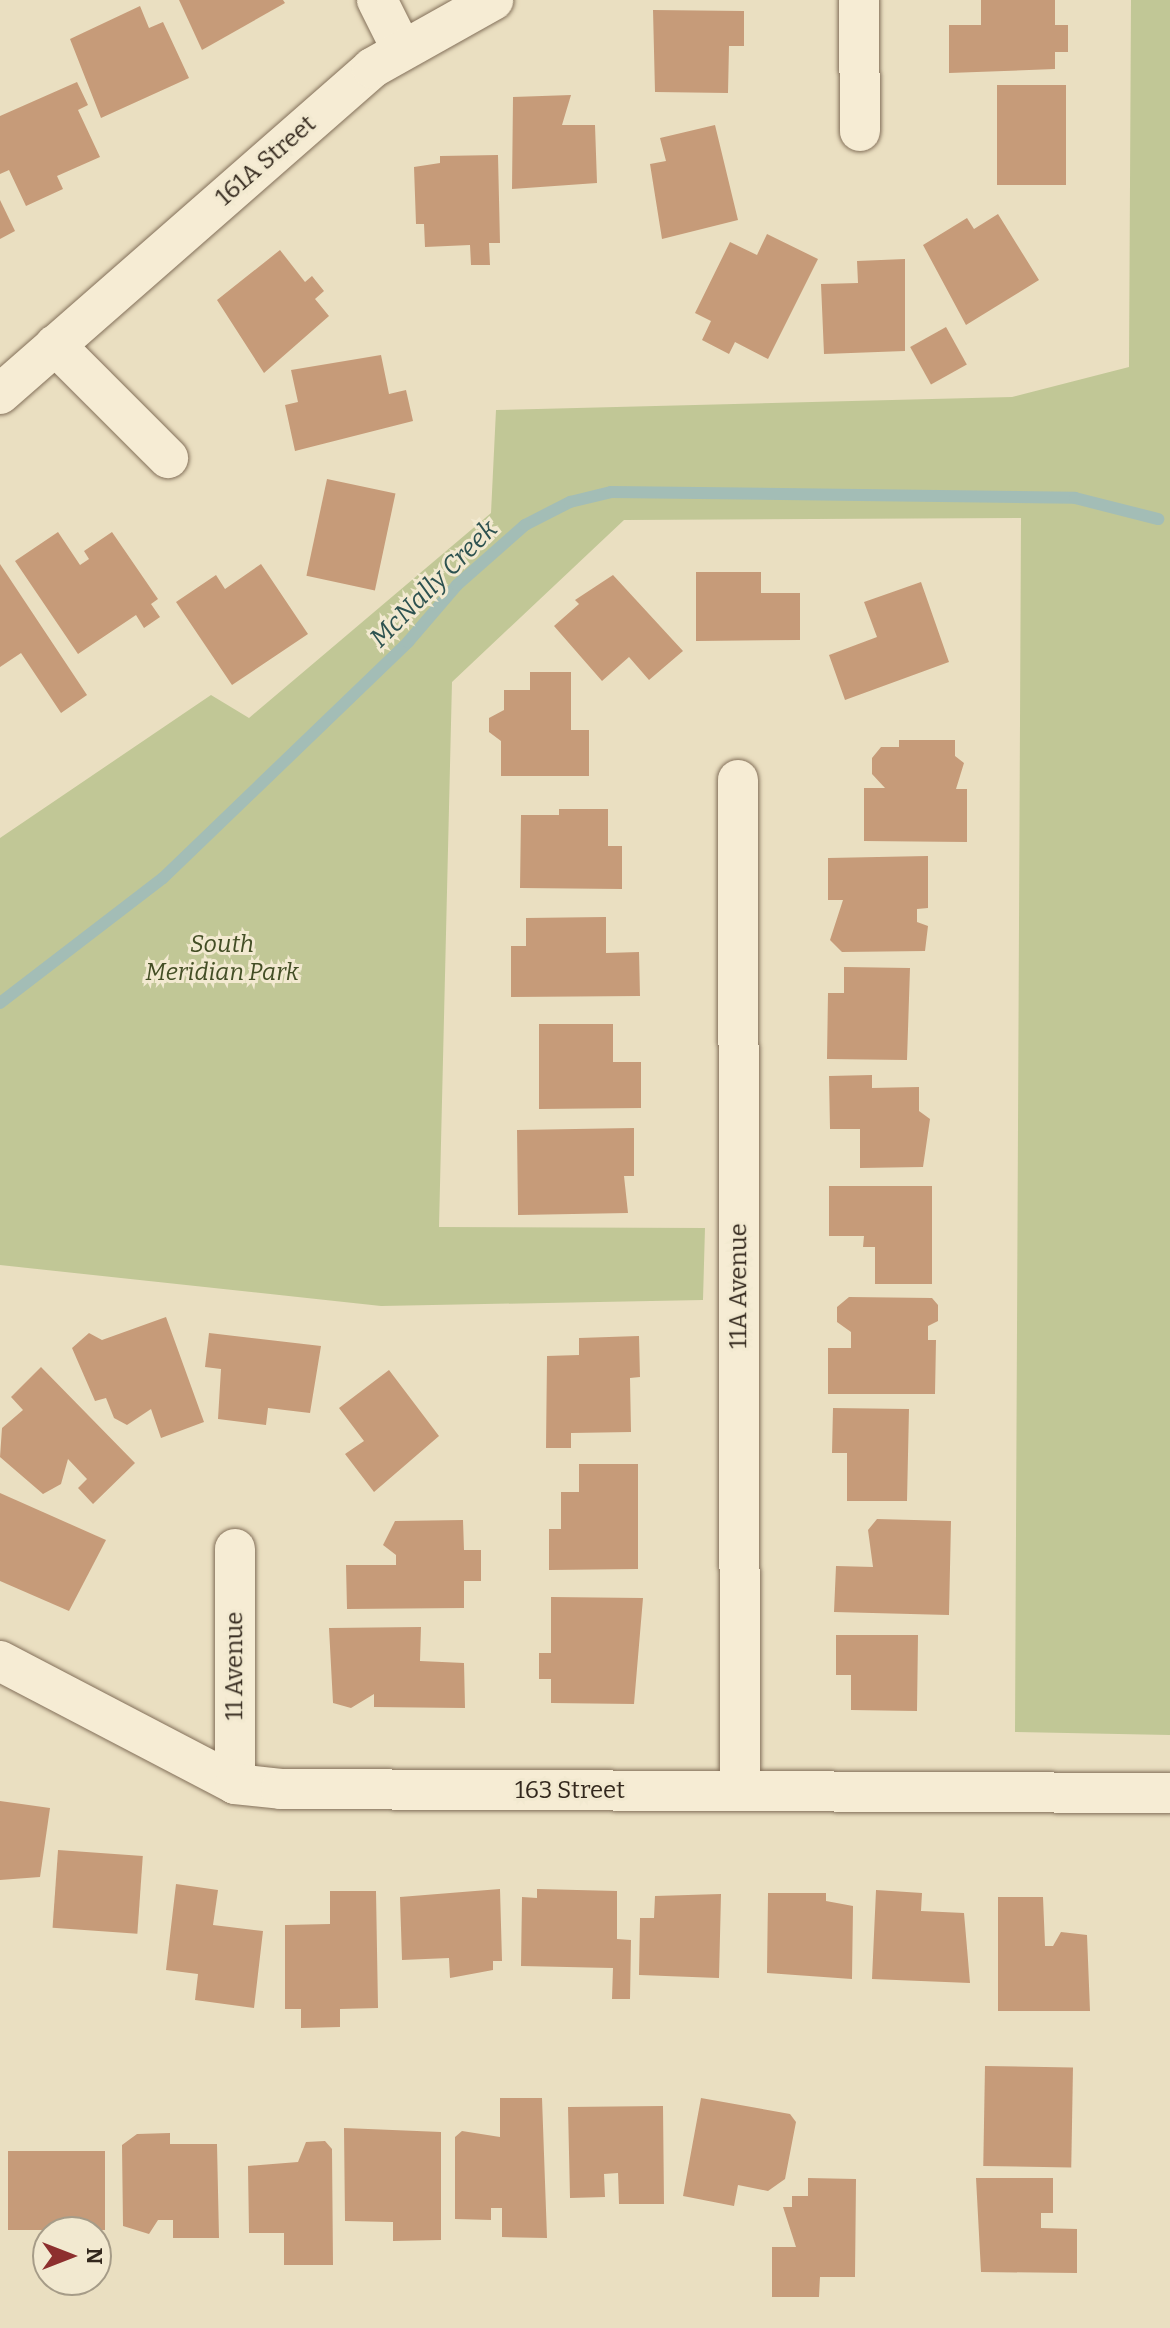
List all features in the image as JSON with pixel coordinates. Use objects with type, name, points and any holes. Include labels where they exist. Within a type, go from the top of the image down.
[{"type":"street","points":[[377,0],[400,46]]},
{"type":"street","name":"161A Street","points":[[0,394],[400,46],[493,0]]},
{"type":"street","points":[[859,0],[860,131]]},
{"type":"street","points":[[55,345],[168,458]]},
{"type":"street","name":"11A Avenue","points":[[738,780],[740,1791]]},
{"type":"street","name":"11 Avenue","points":[[235,1549],[235,1784]]},
{"type":"street","name":"163 Street","points":[[0,1661],[235,1784],[1170,1793]]},
{"type":"green space","name":"South Meridian Park","points":[[1131,0],[1170,0],[1170,1735],[1015,1732],[1021,518],[624,520],[452,682],[439,1227],[705,1228],[703,1300],[381,1306],[0,1265],[0,838],[211,695],[249,718],[491,513],[496,410],[1012,397],[1129,367]]},
{"type":"building","points":[[179,0],[283,0],[285,3],[202,50]]},
{"type":"building","points":[[981,0],[1055,0],[1055,25],[1068,25],[1068,52],[1055,52],[1055,69],[949,73],[949,25],[981,25]]},
{"type":"building","points":[[140,6],[149,28],[163,22],[189,78],[101,118],[70,39]]},
{"type":"building","points":[[653,10],[744,11],[744,46],[729,46],[728,93],[655,92]]},
{"type":"building","points":[[77,82],[88,105],[78,110],[100,157],[57,176],[63,189],[26,206],[9,170],[0,174],[0,116]]},
{"type":"building","points":[[997,85],[1066,85],[1066,185],[997,185]]},
{"type":"building","points":[[571,95],[562,125],[595,125],[597,183],[512,189],[513,97]]},
{"type":"building","points":[[715,125],[738,220],[662,239],[650,164],[666,161],[660,138]]},
{"type":"building","points":[[498,155],[500,243],[489,243],[490,265],[471,265],[470,245],[425,247],[424,224],[416,224],[414,167],[440,163],[440,156]]},
{"type":"building","points":[[0,200],[15,231],[0,239]]},
{"type":"building","points":[[998,214],[1039,280],[966,325],[923,245],[967,218],[974,229]]},
{"type":"building","points":[[767,234],[818,259],[768,359],[735,342],[729,354],[702,340],[711,321],[695,313],[730,242],[757,255]]},
{"type":"building","points":[[280,250],[305,282],[312,276],[324,291],[315,299],[329,316],[264,373],[217,300]]},
{"type":"building","points":[[905,259],[905,351],[824,354],[821,284],[858,283],[857,261]]},
{"type":"building","points":[[946,327],[967,365],[931,384],[910,347]]},
{"type":"building","points":[[381,355],[389,394],[406,390],[413,421],[295,451],[285,405],[298,402],[291,370]]},
{"type":"building","points":[[327,479],[395,494],[375,590],[306,576]]},
{"type":"building","points":[[58,532],[80,565],[89,559],[84,551],[112,532],[158,599],[151,604],[160,617],[144,628],[136,615],[78,654],[15,561]]},
{"type":"building","points":[[0,564],[87,695],[61,713],[21,653],[0,667]]},
{"type":"building","points":[[261,564],[308,634],[232,685],[176,602],[216,575],[225,589]]},
{"type":"building","points":[[696,572],[761,572],[761,593],[800,593],[800,640],[696,641]]},
{"type":"building","points":[[613,575],[683,651],[649,680],[629,657],[602,681],[554,626],[579,604],[575,600]]},
{"type":"building","points":[[921,582],[949,662],[845,700],[829,655],[877,637],[864,602]]},
{"type":"building","points":[[530,672],[571,672],[571,730],[589,730],[589,776],[501,776],[501,741],[489,732],[489,718],[504,710],[504,690],[530,690]]},
{"type":"building","points":[[899,740],[955,740],[955,756],[964,763],[956,789],[967,789],[967,842],[864,841],[864,788],[885,788],[872,774],[872,758],[881,747],[899,747]]},
{"type":"building","points":[[559,809],[608,809],[608,846],[622,846],[622,889],[520,888],[521,815],[559,815]]},
{"type":"building","points":[[928,856],[928,908],[917,909],[917,922],[928,926],[925,951],[842,952],[830,940],[843,900],[828,900],[828,858]]},
{"type":"building","points":[[606,917],[606,953],[639,952],[640,996],[511,997],[511,946],[526,946],[526,918]]},
{"type":"building","points":[[844,967],[910,968],[907,1060],[827,1059],[828,993],[844,993]]},
{"type":"building","points":[[539,1024],[613,1024],[613,1062],[641,1062],[641,1108],[539,1109]]},
{"type":"building","points":[[872,1075],[872,1088],[919,1087],[919,1111],[930,1119],[923,1167],[860,1168],[860,1129],[830,1129],[829,1076]]},
{"type":"building","points":[[634,1128],[634,1176],[624,1176],[628,1213],[518,1215],[517,1130]]},
{"type":"building","points":[[829,1186],[932,1186],[932,1284],[875,1284],[875,1247],[863,1247],[864,1236],[829,1236]]},
{"type":"building","points":[[849,1297],[932,1298],[938,1305],[938,1321],[928,1326],[928,1340],[936,1340],[935,1394],[828,1394],[828,1348],[851,1348],[851,1332],[837,1322],[837,1307]]},
{"type":"building","points":[[166,1317],[204,1422],[161,1438],[151,1409],[127,1425],[114,1418],[106,1398],[95,1401],[72,1348],[89,1333],[102,1340]]},
{"type":"building","points":[[209,1333],[321,1346],[310,1413],[268,1408],[266,1425],[218,1419],[221,1369],[205,1367]]},
{"type":"building","points":[[639,1336],[640,1377],[630,1378],[631,1432],[571,1433],[571,1448],[546,1448],[547,1356],[579,1355],[579,1338]]},
{"type":"building","points":[[41,1367],[135,1463],[93,1504],[78,1488],[87,1479],[68,1459],[61,1484],[43,1494],[0,1457],[2,1428],[23,1410],[11,1397]]},
{"type":"building","points":[[389,1370],[439,1436],[374,1492],[345,1454],[364,1441],[339,1408]]},
{"type":"building","points":[[833,1408],[909,1409],[907,1501],[847,1501],[847,1453],[832,1453]]},
{"type":"building","points":[[579,1464],[638,1464],[638,1569],[549,1570],[549,1529],[561,1529],[561,1492],[579,1492]]},
{"type":"building","points":[[0,1493],[106,1540],[69,1611],[0,1581]]},
{"type":"building","points":[[877,1519],[951,1521],[949,1615],[834,1612],[836,1566],[873,1567],[868,1530]]},
{"type":"building","points":[[463,1520],[464,1550],[481,1550],[481,1581],[464,1581],[464,1608],[347,1609],[346,1565],[396,1565],[396,1555],[383,1545],[395,1521]]},
{"type":"building","points":[[551,1597],[643,1598],[634,1704],[551,1703],[551,1679],[539,1679],[539,1653],[551,1653]]},
{"type":"building","points":[[421,1627],[420,1661],[464,1663],[465,1708],[374,1707],[374,1694],[351,1708],[333,1703],[329,1628]]},
{"type":"building","points":[[836,1635],[918,1635],[917,1711],[851,1710],[851,1675],[836,1675]]},
{"type":"building","points":[[0,1801],[50,1808],[40,1877],[0,1880]]},
{"type":"building","points":[[58,1850],[143,1856],[137,1934],[53,1928]]},
{"type":"building","points":[[176,1884],[218,1890],[213,1925],[263,1931],[254,2008],[195,2000],[198,1974],[166,1970]]},
{"type":"building","points":[[500,1889],[502,1961],[493,1961],[493,1970],[450,1978],[449,1958],[402,1960],[400,1897]]},
{"type":"building","points":[[537,1889],[617,1891],[617,1939],[631,1940],[630,1999],[612,1999],[613,1968],[521,1966],[522,1897],[537,1898]]},
{"type":"building","points":[[876,1890],[922,1893],[921,1911],[964,1913],[970,1983],[872,1979]]},
{"type":"building","points":[[330,1891],[376,1891],[378,2008],[340,2009],[340,2027],[301,2028],[301,2009],[285,2009],[285,1925],[330,1924]]},
{"type":"building","points":[[768,1893],[826,1893],[826,1901],[853,1906],[852,1979],[767,1973]]},
{"type":"building","points":[[721,1894],[719,1978],[639,1975],[640,1918],[654,1918],[655,1896]]},
{"type":"building","points":[[998,1897],[1043,1897],[1045,1946],[1053,1946],[1061,1932],[1087,1935],[1090,2011],[998,2011]]},
{"type":"building","points":[[985,2066],[1073,2068],[1071,2168],[983,2166]]},
{"type":"building","points":[[500,2098],[542,2098],[547,2238],[502,2237],[502,2208],[491,2208],[491,2220],[455,2219],[455,2137],[462,2131],[500,2137]]},
{"type":"building","points":[[701,2098],[790,2114],[796,2122],[785,2179],[768,2191],[738,2185],[734,2206],[683,2196]]},
{"type":"building","points":[[663,2106],[664,2204],[619,2204],[618,2173],[604,2174],[605,2197],[570,2198],[568,2107]]},
{"type":"building","points":[[344,2128],[441,2132],[441,2240],[393,2241],[393,2222],[345,2221]]},
{"type":"building","points":[[170,2133],[170,2144],[217,2144],[219,2238],[173,2238],[173,2220],[158,2220],[149,2234],[123,2226],[122,2145],[137,2134]]},
{"type":"building","points":[[325,2141],[332,2149],[333,2265],[284,2265],[284,2233],[249,2233],[248,2166],[298,2162],[306,2142]]},
{"type":"building","points":[[8,2151],[105,2151],[105,2216],[32,2216],[32,2230],[8,2230]]},
{"type":"building","points":[[808,2178],[856,2179],[855,2277],[820,2277],[819,2297],[772,2297],[772,2247],[796,2247],[783,2207],[792,2207],[792,2196],[808,2196]]},
{"type":"building","points":[[976,2178],[1053,2178],[1053,2213],[1041,2213],[1041,2228],[1077,2229],[1077,2273],[981,2272]]},
{"type":"waterway","name":"McNally Creek","points":[[0,1003],[163,878],[408,642],[457,585],[525,525],[570,502],[611,492],[1075,498],[1158,519]]}]
